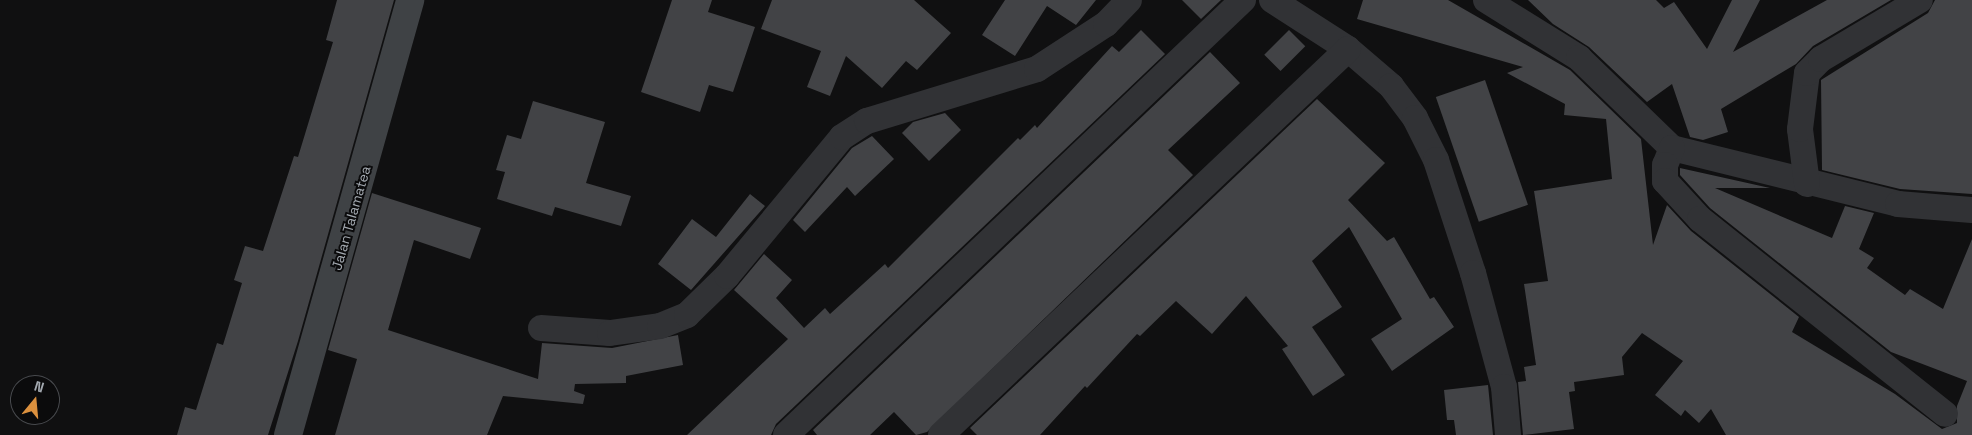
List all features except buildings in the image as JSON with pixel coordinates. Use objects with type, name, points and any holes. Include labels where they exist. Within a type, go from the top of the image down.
[{"type":"street","name":"Jalan Talamatea","points":[[288,435],[410,0]]},
{"type":"street","points":[[541,328],[610,333],[660,326],[687,315],[727,276],[842,137],[866,122],[1037,70],[1106,24],[1129,0]]},
{"type":"street","points":[[786,435],[1244,0]]},
{"type":"street","points":[[1272,0],[1348,49],[1391,86],[1415,118],[1436,160],[1473,273],[1504,387],[1508,435]]},
{"type":"street","points":[[1486,0],[1579,58],[1672,148],[1807,184],[1898,204],[1972,210]]},
{"type":"street","points":[[1807,184],[1800,129],[1808,73],[1821,59],[1920,0]]},
{"type":"street","points":[[942,435],[1348,49]]},
{"type":"street","points":[[1672,148],[1665,165],[1665,180],[1700,219],[1945,414]]}]
